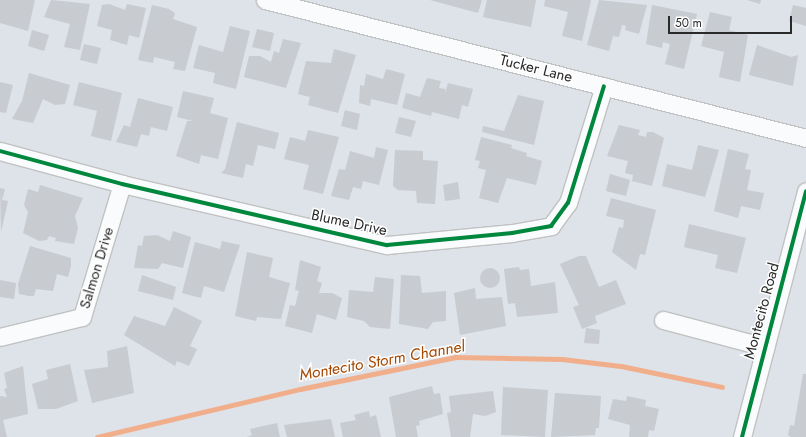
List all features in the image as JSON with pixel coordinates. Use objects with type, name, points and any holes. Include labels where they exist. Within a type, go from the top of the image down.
[{"type":"street","name":"Tucker Lane","points":[[265,0],[806,138]]},
{"type":"street","name":"Blume Drive","points":[[0,151],[122,184],[387,245],[551,226],[568,203],[604,86]]},
{"type":"street","name":"Salmon Drive","points":[[0,337],[82,317],[122,184]]},
{"type":"street","name":"Montecito Road","points":[[742,437],[806,190]]},
{"type":"street","points":[[663,320],[765,347]]},
{"type":"building","points":[[0,0],[35,0],[28,31],[0,23]]},
{"type":"building","points":[[51,0],[90,4],[80,50],[64,47],[70,24],[44,17]]},
{"type":"building","points":[[430,0],[482,0],[478,13]]},
{"type":"building","points":[[487,0],[536,0],[531,27],[483,17]]},
{"type":"building","points":[[545,0],[591,0],[582,41],[562,36],[568,12],[544,6]]},
{"type":"building","points":[[599,0],[647,5],[639,34],[625,30],[626,26],[622,25],[619,37],[613,36],[609,51],[587,45]]},
{"type":"building","points":[[747,0],[761,0],[760,4]]},
{"type":"building","points":[[109,4],[125,10],[127,4],[146,8],[139,38],[129,35],[127,45],[110,40],[112,30],[97,26],[102,5]]},
{"type":"building","points":[[152,5],[169,9],[175,13],[173,19],[197,27],[185,71],[173,69],[175,62],[154,57],[153,63],[138,60]]},
{"type":"building","points":[[652,5],[697,14],[684,69],[665,64],[670,44],[663,42],[662,48],[646,44]]},
{"type":"building","points":[[793,5],[806,8],[806,26],[789,21]]},
{"type":"building","points":[[710,12],[732,17],[729,30],[748,35],[740,82],[719,77],[724,52],[701,46]]},
{"type":"building","points":[[230,26],[250,31],[236,89],[213,83],[215,73],[193,68],[199,45],[223,52]]},
{"type":"building","points":[[257,29],[274,33],[270,51],[252,47]]},
{"type":"building","points":[[32,30],[49,35],[44,51],[28,46]]},
{"type":"building","points":[[283,39],[301,43],[286,88],[244,77],[249,56],[260,56],[271,62],[274,51],[279,53]]},
{"type":"building","points":[[84,44],[101,48],[97,64],[80,60]]},
{"type":"building","points":[[757,45],[791,57],[798,55],[793,86],[749,75]]},
{"type":"building","points":[[334,49],[356,55],[338,113],[308,105],[310,97],[298,94],[306,61],[331,63]]},
{"type":"building","points":[[386,69],[405,74],[397,105],[371,99],[370,106],[359,103],[360,85],[364,86],[366,74],[383,79]]},
{"type":"building","points":[[29,73],[70,85],[65,104],[55,105],[43,99],[33,123],[12,119],[22,101]]},
{"type":"building","points":[[427,78],[441,81],[439,88],[445,89],[445,93],[448,83],[473,89],[468,107],[462,105],[459,119],[432,112],[431,116],[402,108],[406,93],[420,97]]},
{"type":"building","points":[[0,82],[13,85],[6,113],[0,112]]},
{"type":"building","points":[[79,82],[122,93],[111,141],[91,136],[97,111],[73,105]]},
{"type":"building","points":[[183,91],[214,98],[210,113],[228,118],[218,159],[201,155],[199,164],[176,156],[187,121],[193,121],[177,117]]},
{"type":"building","points":[[518,95],[544,101],[534,145],[482,132],[483,126],[504,131]]},
{"type":"building","points":[[138,98],[173,107],[167,131],[151,127],[149,136],[141,134],[137,147],[116,142],[124,125],[130,127]]},
{"type":"building","points":[[345,110],[360,114],[357,130],[341,126]]},
{"type":"building","points":[[399,117],[416,121],[411,137],[395,133]]},
{"type":"building","points":[[237,122],[279,133],[275,149],[258,145],[253,166],[246,164],[243,178],[221,173],[225,169]]},
{"type":"building","points":[[619,125],[640,130],[638,135],[646,137],[647,132],[653,132],[664,138],[652,186],[632,181],[633,175],[625,173],[628,161],[607,156]]},
{"type":"building","points":[[308,130],[339,137],[323,194],[303,189],[309,165],[284,159],[290,137],[305,141]]},
{"type":"building","points":[[481,137],[512,145],[511,148],[527,153],[526,156],[542,161],[536,185],[507,178],[498,203],[479,198],[486,170],[478,168],[480,161],[475,160]]},
{"type":"building","points":[[698,145],[719,150],[705,197],[662,186],[667,164],[692,170]]},
{"type":"building","points":[[376,147],[388,150],[379,185],[363,181],[361,189],[353,187],[349,200],[331,196],[339,169],[345,170],[350,151],[374,158]]},
{"type":"building","points":[[728,149],[749,154],[745,169],[751,170],[747,190],[764,193],[760,210],[741,206],[738,218],[714,211]]},
{"type":"building","points":[[395,150],[423,151],[423,160],[438,161],[435,204],[417,203],[416,191],[398,190],[393,186]]},
{"type":"building","points":[[610,174],[630,180],[626,196],[606,191]]},
{"type":"building","points":[[458,182],[460,199],[445,201],[443,185]]},
{"type":"building","points":[[40,185],[83,198],[75,216],[78,228],[74,244],[55,241],[56,238],[49,236],[47,240],[39,241],[23,233],[28,212],[24,205],[28,189],[38,192]]},
{"type":"building","points":[[0,188],[5,189],[2,200],[8,201],[1,232]]},
{"type":"building","points":[[611,198],[656,210],[645,255],[640,254],[636,270],[612,252],[619,227],[623,228],[624,220],[606,216]]},
{"type":"building","points":[[689,224],[746,238],[737,273],[715,268],[718,255],[684,247]]},
{"type":"building","points":[[173,231],[191,237],[183,268],[162,263],[158,269],[134,268],[138,245],[142,246],[144,236],[157,235],[170,241]]},
{"type":"building","points":[[222,241],[240,245],[224,292],[204,286],[201,298],[182,293],[195,242],[220,249]]},
{"type":"building","points":[[30,246],[71,258],[71,266],[68,277],[57,274],[53,291],[36,289],[34,296],[19,294],[18,284]]},
{"type":"building","points":[[247,252],[273,258],[269,277],[290,283],[281,319],[257,317],[256,321],[235,316]]},
{"type":"building","points":[[579,256],[586,256],[599,287],[616,280],[626,304],[595,316],[597,323],[582,329],[573,307],[579,305],[560,264]]},
{"type":"building","points":[[300,260],[321,267],[317,281],[322,283],[319,293],[332,293],[342,298],[336,320],[317,314],[312,333],[285,326],[290,305],[295,306],[299,291],[295,290]]},
{"type":"building","points":[[519,267],[520,270],[529,269],[531,286],[555,282],[558,313],[517,317],[515,303],[508,304],[504,269]]},
{"type":"building","points":[[486,268],[494,268],[500,274],[500,282],[494,288],[486,288],[480,282],[480,274]]},
{"type":"building","points":[[142,275],[176,287],[173,300],[138,291]]},
{"type":"building","points":[[401,275],[420,276],[422,293],[446,291],[446,321],[433,322],[428,329],[399,324]]},
{"type":"building","points":[[375,277],[394,279],[390,329],[370,327],[364,321],[347,317],[349,290],[373,292]]},
{"type":"building","points":[[0,280],[16,283],[14,299],[0,297]]},
{"type":"building","points":[[475,288],[476,299],[502,297],[506,326],[460,335],[454,293]]},
{"type":"building","points":[[174,307],[202,321],[190,346],[197,349],[189,366],[177,361],[175,366],[124,335],[134,316],[165,326]]},
{"type":"building","points":[[586,328],[600,330],[599,344],[584,343]]},
{"type":"building","points":[[127,346],[134,393],[92,403],[84,370],[108,367],[107,351]]},
{"type":"building","points":[[70,364],[78,401],[56,409],[38,409],[32,384],[48,379],[46,370]]},
{"type":"building","points":[[23,366],[28,414],[3,420],[7,437],[0,437],[0,396],[7,397],[4,389],[7,388],[4,373]]},
{"type":"building","points":[[803,374],[806,374],[806,437],[791,437],[788,435],[790,425],[794,426]]},
{"type":"building","points":[[432,386],[434,394],[440,393],[443,414],[419,421],[420,425],[416,426],[418,437],[396,437],[389,397]]},
{"type":"building","points":[[503,387],[548,390],[545,437],[501,435]]},
{"type":"building","points":[[493,391],[496,412],[485,416],[473,414],[470,437],[451,437],[447,413],[451,412],[449,396]]},
{"type":"building","points":[[555,393],[601,396],[599,428],[596,428],[595,435],[551,437]]},
{"type":"building","points":[[627,396],[646,400],[645,406],[659,409],[654,431],[649,430],[648,437],[629,437],[630,425],[608,419],[613,399],[626,401]]},
{"type":"building","points":[[369,411],[370,417],[376,415],[381,437],[343,437],[340,423],[356,420],[354,415]]},
{"type":"building","points":[[331,419],[335,437],[287,437],[284,425]]},
{"type":"building","points":[[277,423],[280,437],[247,437],[252,435],[250,429]]},
{"type":"waterway","name":"Montecito Storm Channel","points":[[97,437],[300,389],[456,357],[562,359],[621,366],[722,387]]},
{"type":"cycle path","points":[[0,151],[122,184],[387,245],[512,233],[551,226],[568,203],[604,86]]},
{"type":"cycle path","points":[[742,437],[806,191]]}]
